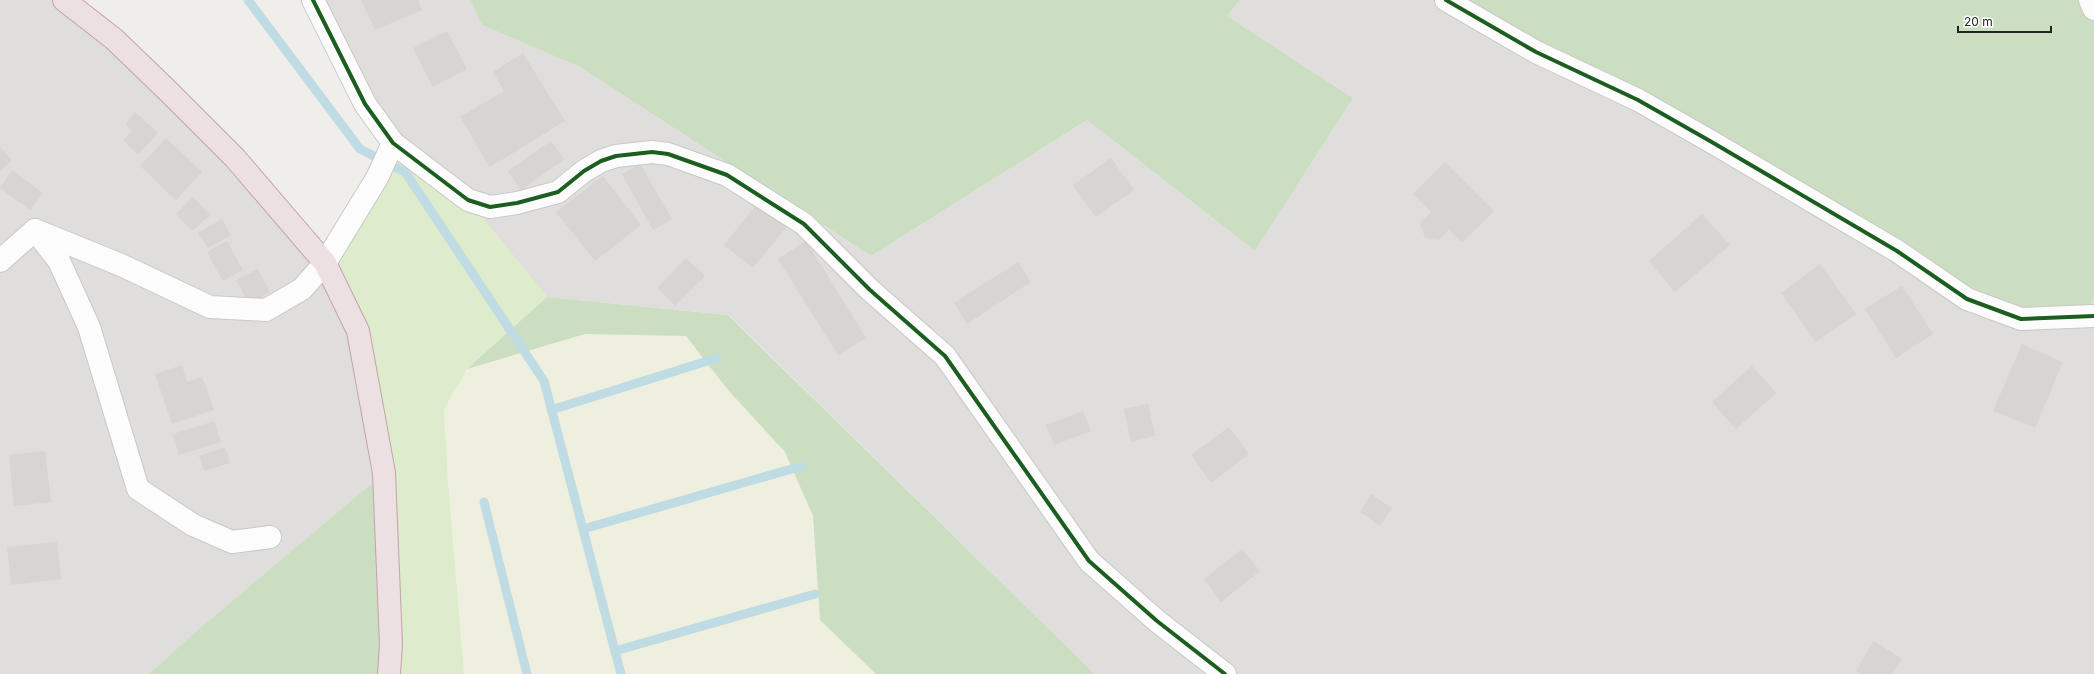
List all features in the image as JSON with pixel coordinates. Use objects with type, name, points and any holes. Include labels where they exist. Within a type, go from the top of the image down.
[{"type":"highway","points":[[64,0],[114,39],[174,96],[235,158],[324,263],[358,331],[384,473],[391,646],[389,674]]},
{"type":"street","points":[[313,0],[365,104],[390,147],[468,200],[490,207],[517,203],[558,192],[584,171],[601,161],[616,156],[652,152],[668,154],[727,175],[804,224],[870,290],[945,356],[1089,562],[1157,621],[1225,674]]},
{"type":"street","points":[[1446,0],[1536,52],[1638,100],[1710,141],[1897,250],[1967,299],[2021,319],[2086,318],[2094,316]]},
{"type":"street","points":[[2090,0],[2094,9]]},
{"type":"street","points":[[35,230],[121,265],[210,307],[266,310],[302,290],[324,263],[377,178],[390,147]]},
{"type":"street","points":[[0,261],[35,230]]},
{"type":"street","points":[[35,230],[59,261],[89,327],[138,489],[193,525],[232,542],[270,537]]},
{"type":"shaded area","points":[[0,0],[64,0],[325,263],[358,331],[384,473],[194,633],[149,674],[0,674]]},
{"type":"shaded area","points":[[313,0],[470,0],[482,25],[580,67],[871,256],[1087,120],[1255,251],[1353,98],[1227,16],[1240,0],[1446,0],[2086,318],[2094,297],[2094,674],[1095,674],[729,315],[547,297],[468,200],[393,143]]},
{"type":"green space","points":[[470,0],[1240,0],[1227,16],[1353,98],[1255,251],[1087,120],[871,256],[580,67],[482,25]]},
{"type":"green space","points":[[1446,0],[2094,0],[2094,297],[2086,318],[2021,319]]},
{"type":"green space","points":[[388,152],[468,200],[547,297],[467,369],[444,409],[448,484],[464,674],[389,674],[384,473],[358,331],[325,263]]},
{"type":"green space","points":[[547,297],[728,315],[1095,674],[876,674],[820,620],[813,516],[785,452],[728,390],[686,336],[585,334],[467,369]]},
{"type":"green space","points":[[585,334],[686,336],[728,390],[785,452],[813,516],[820,620],[876,674],[464,674],[448,484],[444,409],[467,369]]},
{"type":"green space","points":[[384,473],[389,674],[149,674],[194,633]]},
{"type":"building","points":[[361,0],[418,0],[422,10],[375,30]]},
{"type":"building","points":[[447,31],[467,69],[433,87],[413,48]]},
{"type":"building","points":[[523,53],[565,121],[490,167],[460,117],[504,91],[493,72]]},
{"type":"building","points":[[135,112],[158,133],[138,154],[123,140],[132,131],[125,124]]},
{"type":"building","points":[[166,138],[202,172],[176,200],[140,166]]},
{"type":"building","points":[[551,141],[564,159],[521,190],[508,171]]},
{"type":"building","points":[[0,147],[12,160],[0,171]]},
{"type":"building","points":[[1111,158],[1134,190],[1096,217],[1073,185]]},
{"type":"building","points":[[1445,162],[1494,211],[1462,242],[1449,230],[1439,240],[1425,238],[1420,223],[1431,212],[1413,194]]},
{"type":"building","points":[[640,164],[672,219],[653,230],[622,174]]},
{"type":"building","points":[[12,170],[43,193],[30,210],[0,188]]},
{"type":"building","points":[[603,176],[641,225],[595,261],[556,212]]},
{"type":"building","points":[[193,197],[210,215],[192,231],[176,214]]},
{"type":"building","points":[[759,202],[788,225],[753,268],[724,245]]},
{"type":"building","points":[[1702,214],[1730,245],[1675,292],[1649,261]]},
{"type":"building","points":[[222,219],[231,235],[208,248],[198,233]]},
{"type":"building","points":[[227,241],[243,270],[223,281],[207,252]]},
{"type":"building","points":[[806,241],[866,338],[838,355],[778,259]]},
{"type":"building","points":[[686,258],[705,276],[675,306],[657,288]]},
{"type":"building","points":[[1018,262],[1031,282],[967,324],[954,303]]},
{"type":"building","points":[[1820,264],[1856,314],[1816,342],[1781,293]]},
{"type":"building","points":[[258,269],[270,292],[249,304],[236,280]]},
{"type":"building","points":[[1902,286],[1933,334],[1896,358],[1865,309]]},
{"type":"building","points":[[2022,344],[2063,362],[2035,428],[1993,411]]},
{"type":"building","points":[[182,365],[187,382],[202,377],[214,410],[172,424],[155,374]]},
{"type":"building","points":[[1752,366],[1776,393],[1736,429],[1712,402]]},
{"type":"building","points":[[1148,404],[1155,436],[1131,442],[1124,409]]},
{"type":"building","points":[[1083,411],[1091,431],[1054,445],[1046,425]]},
{"type":"building","points":[[214,421],[221,442],[179,455],[173,434]]},
{"type":"building","points":[[1229,427],[1249,454],[1211,483],[1191,455]]},
{"type":"building","points":[[225,447],[230,463],[204,471],[199,456]]},
{"type":"building","points":[[45,451],[51,502],[14,506],[9,455]]},
{"type":"building","points":[[1371,494],[1392,508],[1380,526],[1360,512]]},
{"type":"building","points":[[57,542],[61,579],[11,585],[7,547]]},
{"type":"building","points":[[1242,549],[1260,571],[1221,602],[1204,579]]},
{"type":"building","points":[[1874,641],[1902,659],[1892,674],[1861,674],[1856,671]]},
{"type":"waterway","points":[[248,0],[360,149],[405,172],[544,381],[621,674]]},
{"type":"waterway","points":[[551,410],[717,358]]},
{"type":"waterway","points":[[583,529],[802,466]]},
{"type":"waterway","points":[[484,502],[527,674]]},
{"type":"waterway","points":[[615,651],[815,594]]},
{"type":"cycle path","points":[[313,0],[365,104],[393,143],[468,200],[490,207],[517,203],[558,192],[584,171],[601,161],[616,156],[652,152],[668,154],[727,175],[804,224],[870,290],[945,356],[1089,561],[1157,621],[1225,674]]},
{"type":"cycle path","points":[[1446,0],[1536,52],[1638,100],[1710,141],[1897,251],[1967,299],[2021,319],[2094,316]]}]
